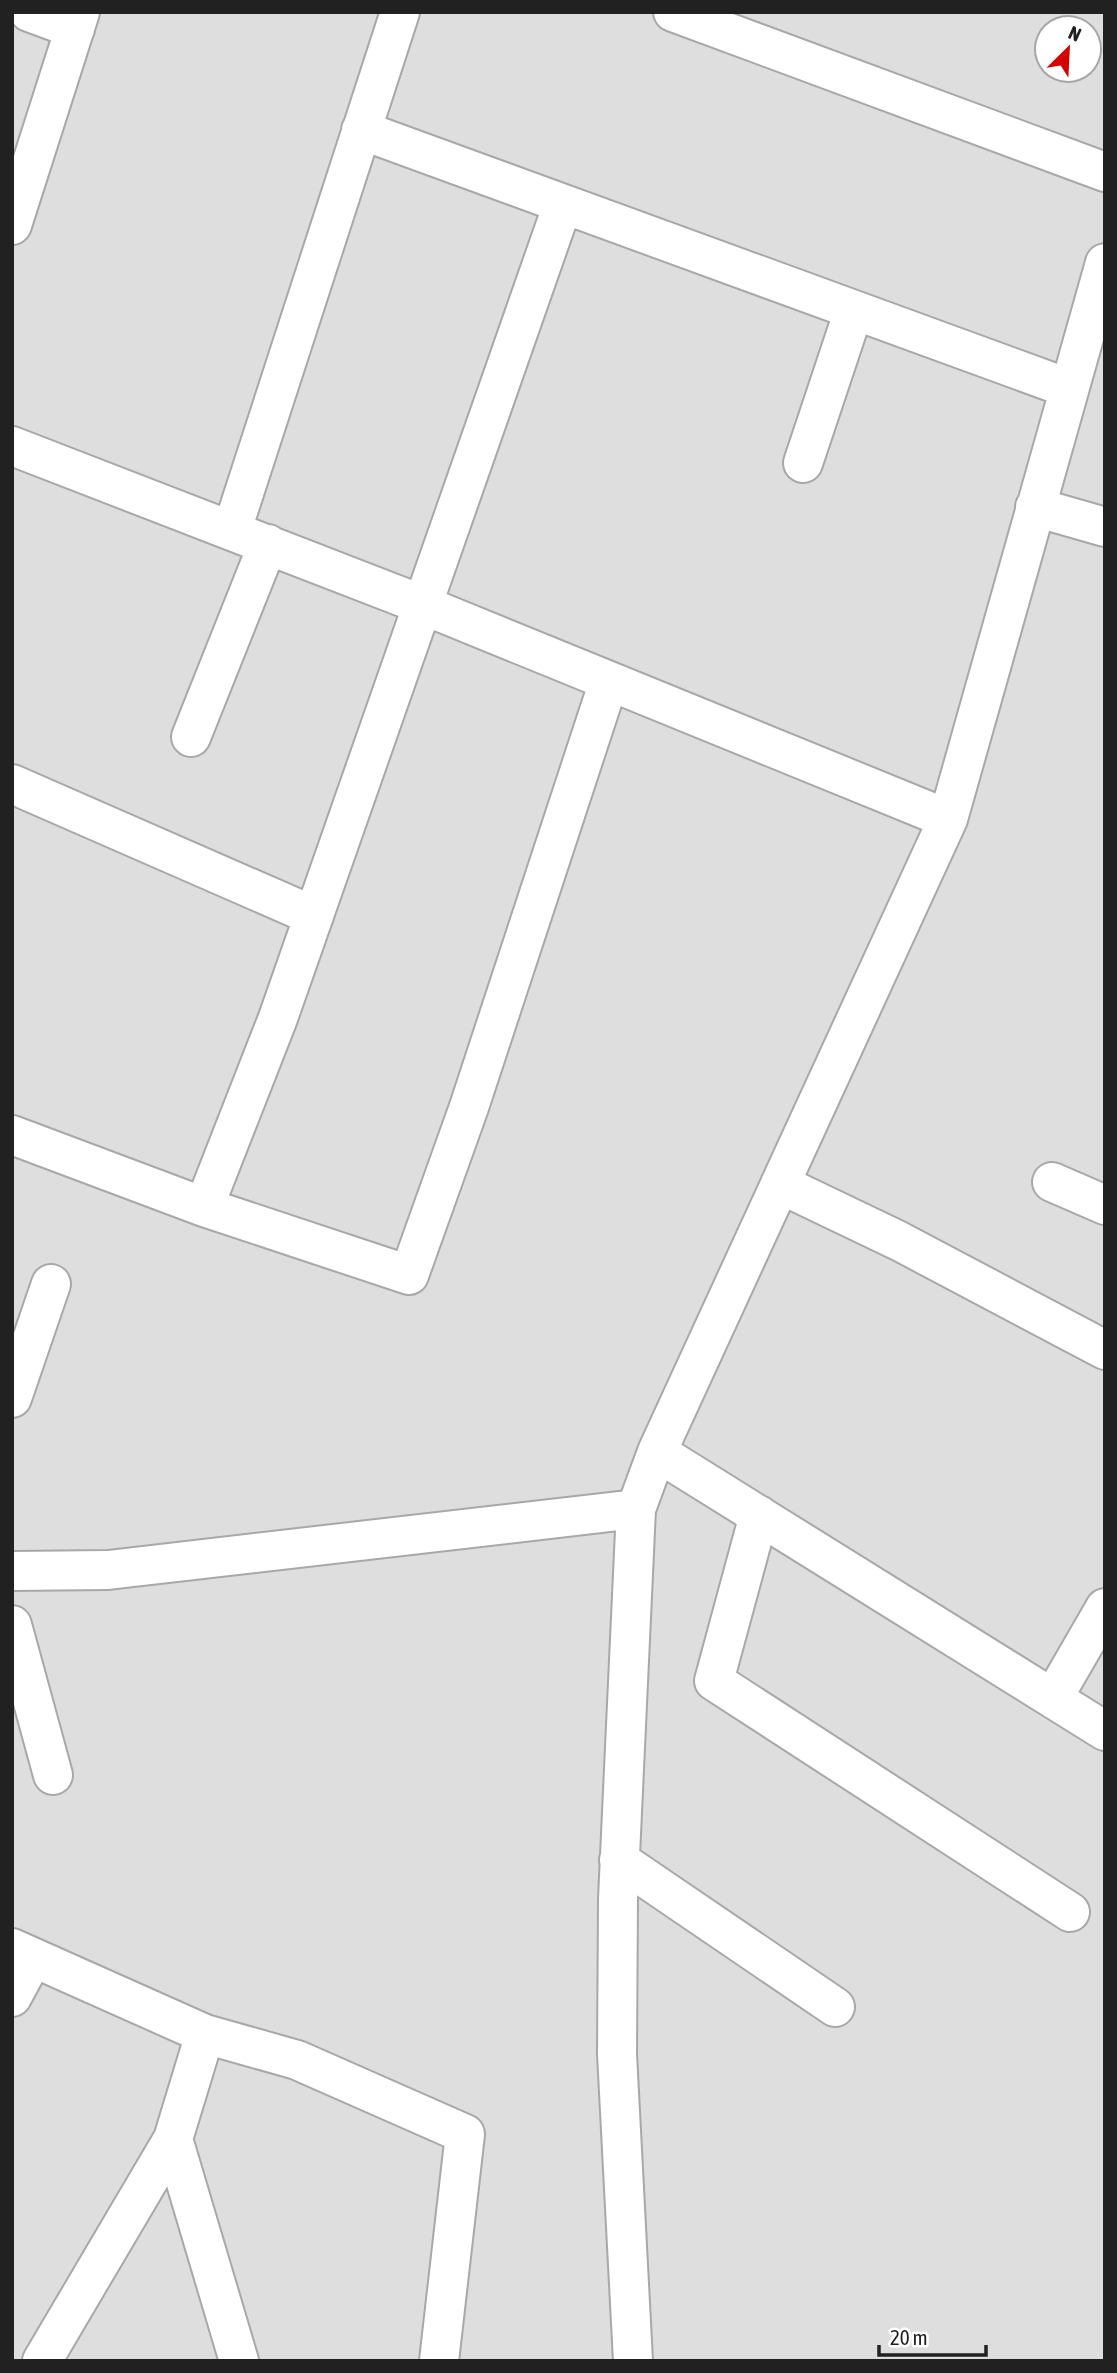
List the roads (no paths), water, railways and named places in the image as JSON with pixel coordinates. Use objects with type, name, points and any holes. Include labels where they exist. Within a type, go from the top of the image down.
[{"type":"street","points":[[12,225],[77,21],[29,12]]},
{"type":"street","points":[[232,530],[400,12]]},
{"type":"street","points":[[673,12],[1105,172]]},
{"type":"street","points":[[361,130],[1069,388]]},
{"type":"street","points":[[204,1208],[314,916],[563,204]]},
{"type":"street","points":[[641,2357],[627,2295],[617,2054],[619,1860],[636,1509],[657,1452],[948,819],[1105,262]]},
{"type":"street","points":[[803,463],[854,310]]},
{"type":"street","points":[[12,446],[424,605],[948,819]]},
{"type":"street","points":[[1035,507],[1105,527]]},
{"type":"street","points":[[191,737],[268,544]]},
{"type":"street","points":[[12,1135],[204,1208],[409,1275],[474,1094],[609,681]]},
{"type":"street","points":[[12,784],[314,916]]},
{"type":"street","points":[[1052,1182],[1105,1205]]},
{"type":"street","points":[[780,1184],[899,1241],[1105,1350]]},
{"type":"street","points":[[12,1398],[51,1284]]},
{"type":"street","points":[[657,1452],[1105,1731]]},
{"type":"street","points":[[12,1571],[108,1570],[636,1509]]},
{"type":"street","points":[[759,1515],[714,1681],[1070,1912]]},
{"type":"street","points":[[1053,1698],[1105,1608]]},
{"type":"street","points":[[12,1625],[52,1775]]},
{"type":"street","points":[[619,1860],[835,2007]]},
{"type":"street","points":[[12,1997],[23,1953],[205,2034],[298,2060],[465,2134],[439,2361]]},
{"type":"street","points":[[42,2361],[173,2140],[205,2034]]},
{"type":"street","points":[[173,2140],[239,2361]]}]
